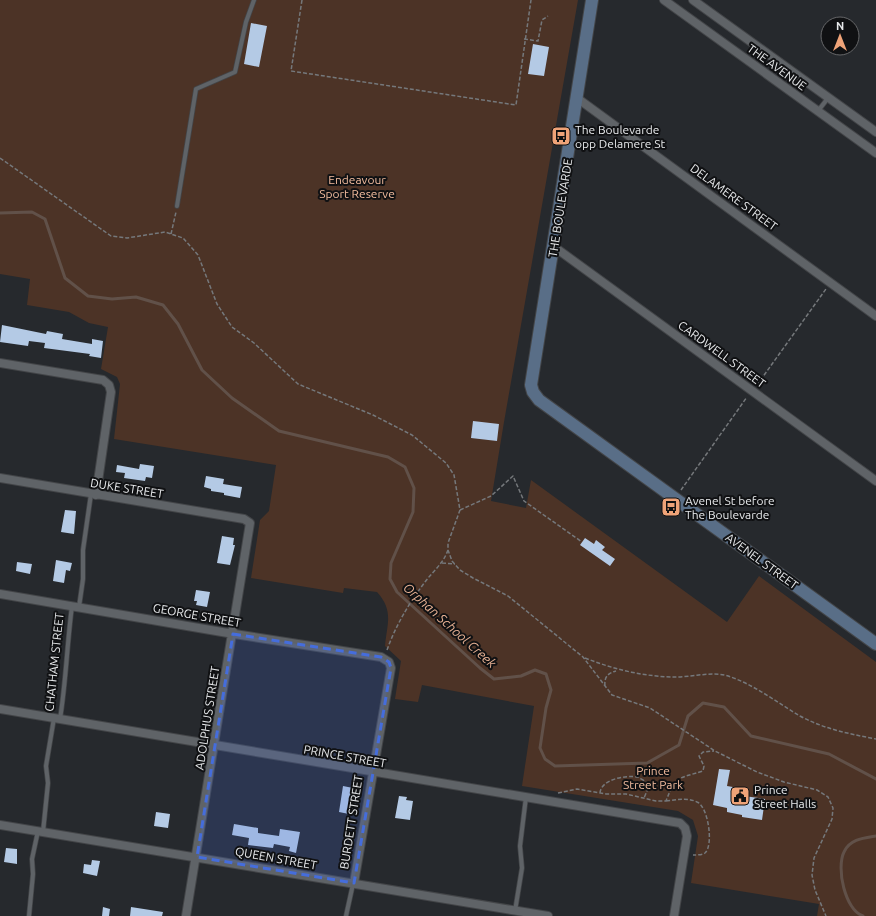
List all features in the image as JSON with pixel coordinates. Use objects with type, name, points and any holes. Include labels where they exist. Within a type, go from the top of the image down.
[{"type":"street","name":"THE BOULEVARDE","points":[[533,392],[531,385],[592,0]]},
{"type":"street","name":"THE AVENUE","points":[[664,0],[876,153]]},
{"type":"street","name":"THE AVENUE","points":[[693,0],[876,132]]},
{"type":"street","name":"DELAMERE STREET","points":[[577,98],[876,316]]},
{"type":"street","name":"CARDWELL STREET","points":[[554,246],[876,481]]},
{"type":"street","name":"CHATHAM STREET","points":[[0,363],[103,380],[110,385],[111,392],[94,495]]},
{"type":"street","name":"AVENEL STREET","points":[[533,392],[538,398],[876,644]]},
{"type":"street","name":"DUKE STREET","points":[[0,478],[244,519],[250,523]]},
{"type":"street","name":"ADOLPHUS STREET","points":[[186,916],[197,857],[250,523]]},
{"type":"street","name":"GEORGE STREET","points":[[0,594],[386,660]]},
{"type":"street","name":"BURDETT STREET","points":[[354,883],[371,773],[391,668],[386,660]]},
{"type":"street","name":"PRINCE STREET","points":[[0,709],[371,773],[680,823],[685,828],[687,836],[674,916]]},
{"type":"street","name":"QUEEN STREET","points":[[0,825],[354,883],[510,912],[548,916]]},
{"type":"lane","points":[[177,206],[196,89],[235,72],[246,22],[254,0]]},
{"type":"lane","points":[[818,112],[828,98]]},
{"type":"lane","name":"CHATHAM STREET","points":[[29,916],[33,874],[32,859],[40,831],[48,783],[46,766],[64,692],[68,636],[75,607],[83,550],[94,495]]},
{"type":"lane","points":[[510,912],[522,868],[520,846],[526,797]]},
{"type":"lane","name":"BURDETT STREET","points":[[346,916],[354,883]]},
{"type":"path","points":[[302,0],[291,71],[516,105],[524,39],[531,0]]},
{"type":"path","points":[[524,39],[538,41],[542,20],[548,16]]},
{"type":"path","points":[[0,158],[111,236],[127,238],[164,232],[183,238],[198,254],[218,304],[232,327],[254,342],[298,384],[373,415],[412,435],[446,463],[454,475],[460,510],[451,532],[448,550],[442,563],[415,595],[398,623],[386,660]]},
{"type":"path","points":[[171,234],[177,206]]},
{"type":"path","points":[[675,498],[751,390],[758,383],[831,283]]},
{"type":"path","points":[[460,510],[491,496],[513,476],[524,501],[582,542]]},
{"type":"path","points":[[448,550],[455,564],[460,570],[508,596],[583,657],[605,688],[612,695],[650,708],[715,751],[757,772],[784,782],[817,790],[828,797],[833,808],[832,819],[814,858],[812,875],[815,890],[826,916]]},
{"type":"path","points":[[442,563],[455,564]]},
{"type":"path","points":[[583,657],[618,670],[641,675],[672,678],[710,675],[730,676],[751,686],[802,717],[842,732],[876,739]]},
{"type":"path","points":[[605,688],[605,677],[608,674],[618,670]]},
{"type":"path","points":[[554,802],[556,794],[577,789],[600,793],[626,794],[656,801],[666,801],[673,783],[677,779],[703,771],[704,766],[699,756],[703,752],[715,751]]},
{"type":"path","points":[[600,793],[600,788],[604,784],[613,780],[638,777],[646,782],[647,791],[644,798]]},
{"type":"highlighted area","points":[[233,634],[381,657],[389,662],[391,668],[354,883],[197,857]]},
{"type":"green space","points":[[0,0],[578,0],[491,501],[526,508],[531,480],[727,622],[759,576],[876,662],[876,916],[817,916],[819,904],[691,883],[698,836],[693,820],[678,811],[522,786],[534,706],[422,685],[418,702],[395,699],[401,661],[385,646],[388,611],[386,605],[377,592],[344,588],[343,593],[251,578],[260,520],[269,511],[276,465],[114,439],[120,384],[117,377],[101,369],[108,327],[89,323],[69,312],[27,305],[30,279],[0,274]]},
{"type":"building","points":[[251,23],[267,26],[259,67],[244,64]]},
{"type":"building","points":[[533,44],[549,47],[544,76],[528,74]]},
{"type":"building","points":[[2,325],[46,334],[47,331],[63,334],[62,339],[92,344],[92,339],[103,341],[101,358],[89,356],[90,354],[44,348],[45,343],[29,341],[28,346],[0,342]]},
{"type":"building","points":[[473,421],[499,424],[497,441],[471,438]]},
{"type":"building","points":[[140,464],[154,466],[152,478],[146,477],[145,481],[124,478],[125,473],[116,472],[117,465],[139,469]]},
{"type":"building","points":[[206,476],[224,479],[223,484],[242,487],[240,498],[224,495],[224,493],[211,491],[211,489],[204,487]]},
{"type":"building","points":[[65,510],[76,511],[74,534],[61,532]]},
{"type":"building","points":[[222,536],[234,538],[233,545],[235,545],[230,565],[217,563]]},
{"type":"building","points":[[585,538],[594,544],[596,540],[605,547],[602,550],[615,559],[610,566],[580,545]]},
{"type":"building","points":[[56,560],[72,563],[70,571],[66,570],[64,583],[53,581]]},
{"type":"building","points":[[17,562],[32,564],[30,574],[16,571]]},
{"type":"building","points":[[196,590],[210,592],[207,607],[196,605],[197,601],[194,601]]},
{"type":"building","points":[[719,769],[730,770],[727,786],[745,789],[744,796],[765,799],[762,820],[742,817],[742,815],[727,812],[727,808],[713,805]]},
{"type":"building","points":[[343,786],[358,789],[354,815],[339,812]]},
{"type":"building","points":[[399,796],[407,797],[406,800],[413,801],[410,820],[395,818]]},
{"type":"building","points":[[156,812],[170,814],[168,828],[154,826]]},
{"type":"building","points":[[234,824],[258,828],[258,833],[279,836],[280,829],[300,832],[296,853],[289,851],[290,847],[274,844],[273,848],[248,845],[249,838],[232,835]]},
{"type":"building","points":[[6,848],[17,849],[17,864],[4,862]]},
{"type":"building","points":[[92,860],[100,861],[97,876],[83,873],[84,864],[91,865]]},
{"type":"building","points":[[103,907],[110,909],[109,916],[102,916]]},
{"type":"building","points":[[131,907],[163,912],[162,916],[130,916]]},
{"type":"waterway","name":"Orphan School Creek","points":[[0,213],[32,212],[45,219],[65,278],[88,296],[112,299],[136,297],[163,305],[178,324],[202,370],[232,398],[279,431],[388,457],[405,467],[414,488],[413,512],[391,563],[390,579],[397,592],[494,679],[521,676],[535,670],[546,674],[551,690],[546,708],[540,748],[545,759],[555,766],[647,763],[679,745],[688,716],[703,703],[724,707],[751,736],[829,754],[876,779]]},
{"type":"waterway","name":"Orphan School Creek","points":[[863,916],[851,906],[847,897],[842,878],[842,859],[844,852],[850,844],[862,839],[876,836]]},
{"type":"place","name":"The Boulevarde opp Delamere St","points":[[561,136]]},
{"type":"place","name":"Avenel St before The Boulevarde","points":[[671,507]]},
{"type":"place","name":"Prince Street Halls","points":[[740,796]]},
{"type":"park label","name":"Endeavour Sport Reserve","points":[[357,186]]},
{"type":"park label","name":"Prince Street Park","points":[[653,777]]}]
